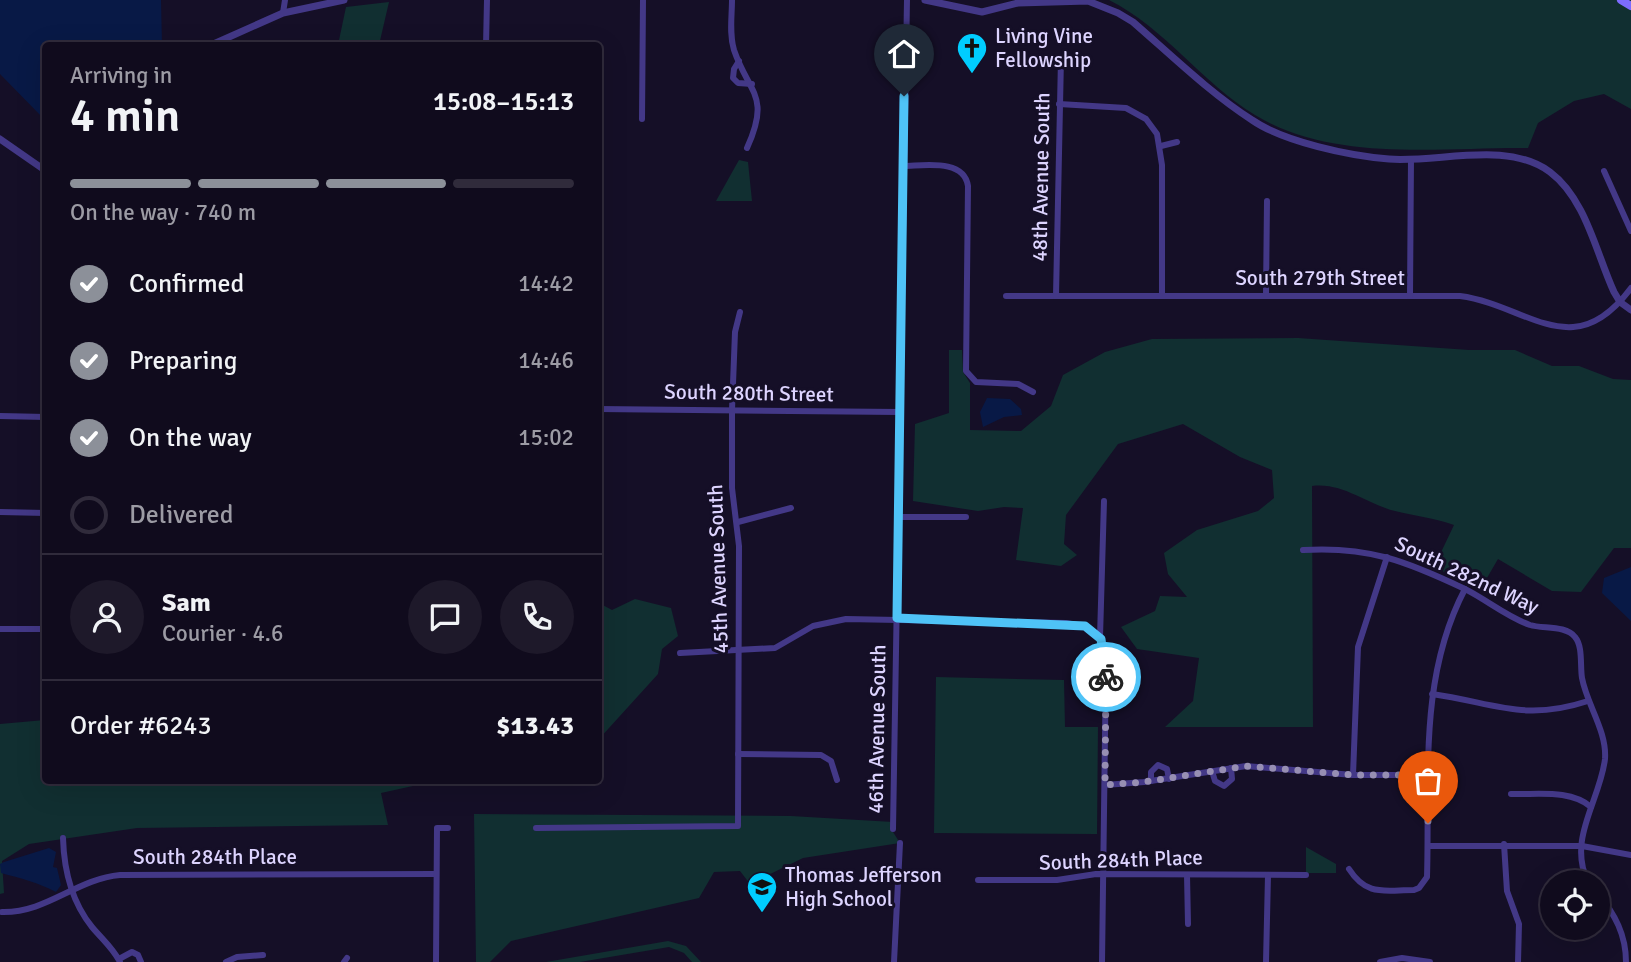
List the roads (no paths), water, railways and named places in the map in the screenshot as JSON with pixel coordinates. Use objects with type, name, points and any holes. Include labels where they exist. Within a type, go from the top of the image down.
[{"type":"main road","points":[[1621,0],[1631,6]]},
{"type":"street","points":[[283,13],[285,0]]},
{"type":"street","points":[[218,42],[283,13],[344,0]]},
{"type":"street","points":[[486,42],[487,0]]},
{"type":"street","points":[[642,118],[643,0]]},
{"type":"street","points":[[732,0],[731,38],[757,95],[758,113],[747,148]]},
{"type":"street","name":"46th Avenue South","points":[[893,829],[907,0]]},
{"type":"street","points":[[925,0],[982,12],[1040,2],[1088,1],[1104,6],[1133,22],[1253,121],[1296,139],[1377,157],[1411,159],[1491,156],[1528,161],[1546,169],[1563,183],[1574,199],[1620,302],[1631,310]]},
{"type":"street","name":"48th Avenue South","points":[[1056,296],[1060,58]]},
{"type":"street","points":[[740,61],[734,69],[733,78],[738,83],[752,84]]},
{"type":"street","points":[[1059,104],[1120,106],[1136,112],[1150,123],[1161,146],[1162,295]]},
{"type":"street","points":[[0,139],[42,168]]},
{"type":"street","points":[[1161,146],[1177,142]]},
{"type":"street","points":[[1410,296],[1411,159]]},
{"type":"street","points":[[903,166],[955,167],[963,173],[968,186],[965,366],[969,377],[976,382],[1018,384],[1033,392]]},
{"type":"street","points":[[1604,171],[1631,231]]},
{"type":"street","points":[[1266,201],[1266,295]]},
{"type":"street","name":"South 279th Street","points":[[1006,296],[1266,295],[1476,298],[1550,326],[1580,325],[1606,315],[1631,288]]},
{"type":"street","name":"45th Avenue South","points":[[536,828],[738,826],[740,651],[738,522],[732,488],[732,410],[735,332],[740,312]]},
{"type":"street","name":"South 280th Street","points":[[602,409],[900,412]]},
{"type":"street","points":[[0,416],[42,417]]},
{"type":"street","points":[[1102,962],[1106,661],[1100,637],[1104,501]]},
{"type":"street","points":[[738,522],[791,509]]},
{"type":"street","points":[[0,512],[42,513]]},
{"type":"street","points":[[899,517],[966,517]]},
{"type":"street","name":"South 282nd Way","points":[[1303,550],[1341,548],[1387,557],[1465,589],[1528,625],[1567,631],[1574,635],[1588,701]]},
{"type":"street","points":[[1353,775],[1358,647],[1387,557]]},
{"type":"street","points":[[1349,869],[1361,885],[1371,890],[1414,890],[1425,882],[1432,694],[1443,643],[1465,589]]},
{"type":"street","points":[[680,653],[775,648],[824,621],[897,618],[1072,624],[1088,627],[1100,637]]},
{"type":"street","points":[[0,629],[42,629]]},
{"type":"street","points":[[1432,694],[1524,712],[1560,710],[1588,701],[1605,748],[1605,760],[1582,846],[1584,870]]},
{"type":"street","points":[[738,754],[821,755],[831,761],[837,780]]},
{"type":"street","points":[[1152,781],[1151,772],[1158,765],[1167,769],[1169,779]]},
{"type":"street","points":[[1105,785],[1169,779],[1231,768],[1270,767],[1353,775],[1428,775]]},
{"type":"street","points":[[1212,771],[1215,781],[1224,786],[1232,779],[1231,768]]},
{"type":"street","points":[[1511,794],[1564,795],[1582,800],[1591,807]]},
{"type":"street","points":[[436,962],[437,828],[448,828]]},
{"type":"street","points":[[63,838],[65,868],[71,891],[92,926],[119,961],[132,952],[138,955],[141,962]]},
{"type":"street","points":[[894,962],[900,843]]},
{"type":"street","points":[[1504,844],[1507,891],[1519,924],[1518,962]]},
{"type":"street","points":[[1428,846],[1582,846],[1631,855]]},
{"type":"street","name":"South 284th Place","points":[[2,912],[31,911],[89,880],[120,875],[436,874]]},
{"type":"street","name":"South 284th Place","points":[[978,880],[1057,880],[1103,874],[1306,875]]},
{"type":"street","points":[[1187,875],[1188,924]]},
{"type":"street","points":[[1266,962],[1268,875]]},
{"type":"street","points":[[1610,910],[1622,933],[1626,962]]},
{"type":"street","points":[[226,962],[237,957],[263,955]]},
{"type":"street","points":[[1380,962],[1402,958],[1430,962]]},
{"type":"water","points":[[0,0],[161,0],[162,42],[42,42],[42,117],[0,74]]},
{"type":"water","points":[[987,398],[1010,399],[1021,409],[1022,415],[1004,417],[983,427],[980,412]]},
{"type":"water","points":[[1631,567],[1631,621],[1602,593],[1604,578]]},
{"type":"water","points":[[49,848],[56,852],[53,867],[57,868],[61,885],[56,892],[1,873],[0,864]]},
{"type":"place","name":"Living Vine Fellowship","points":[[972,75]]},
{"type":"place","name":"Thomas Jefferson High School","points":[[762,914]]}]
